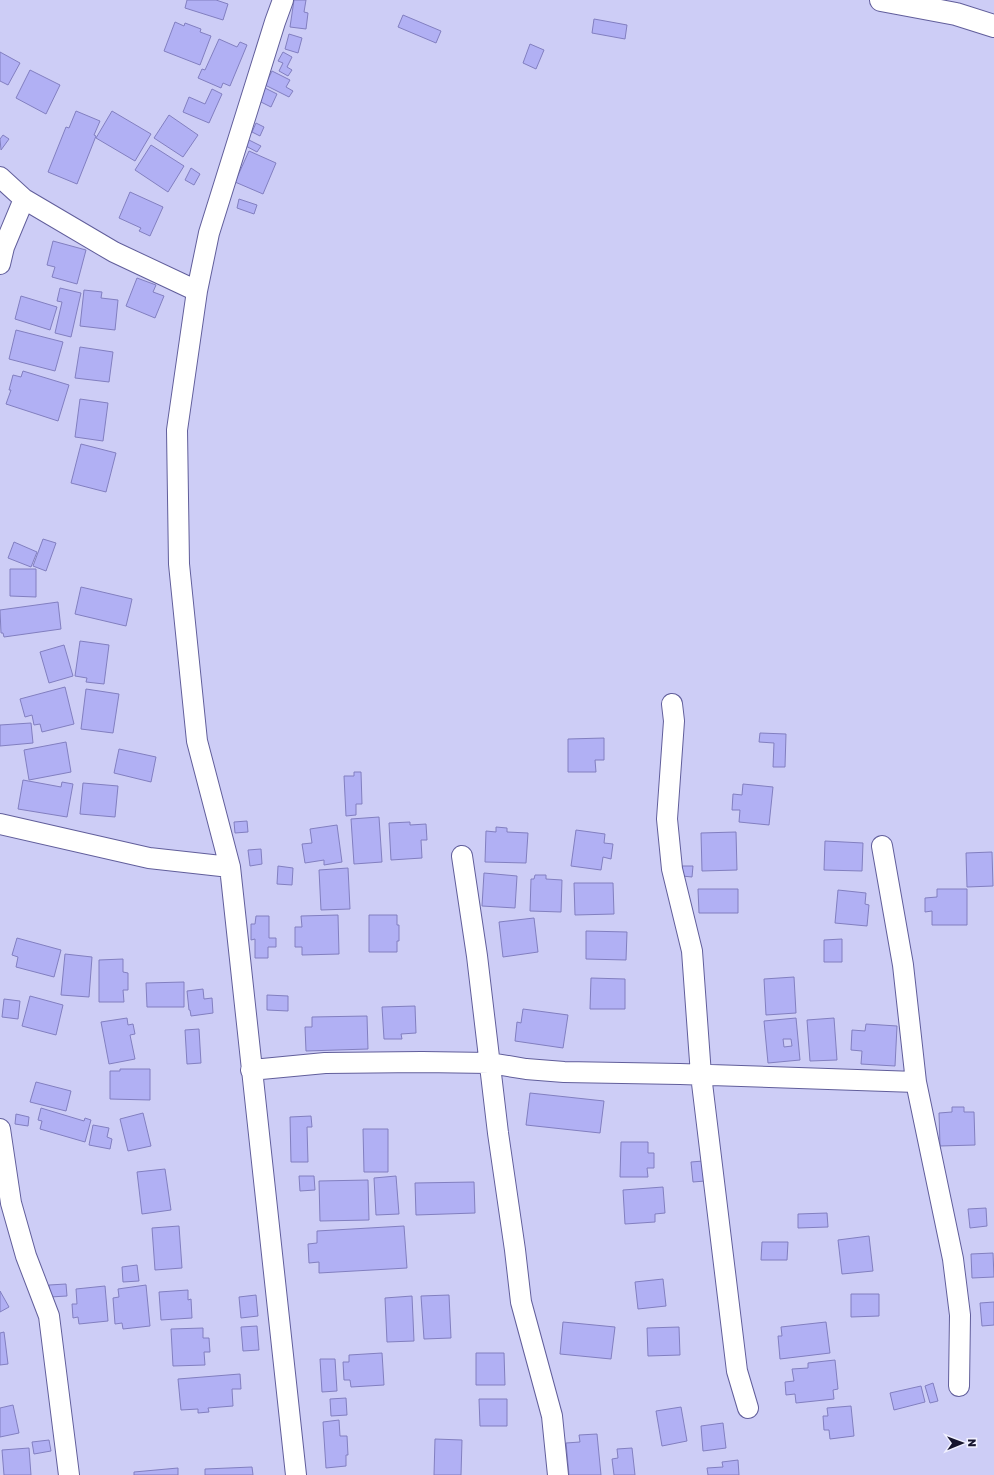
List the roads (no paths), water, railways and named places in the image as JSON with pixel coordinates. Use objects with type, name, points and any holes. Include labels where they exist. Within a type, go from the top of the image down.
[{"type":"main road","points":[[881,0],[956,14],[994,26]]},
{"type":"street","points":[[283,0],[222,186],[209,233],[198,291],[177,430],[179,564],[196,741],[230,867],[296,1475]]},
{"type":"street","points":[[0,177],[24,199],[114,252],[198,291]]},
{"type":"street","points":[[0,264],[4,247],[24,199]]},
{"type":"street","points":[[672,704],[674,721],[667,819],[672,869],[692,951],[701,1075],[737,1371],[748,1408]]},
{"type":"street","points":[[0,824],[148,858],[230,867]]},
{"type":"street","points":[[882,846],[903,965],[916,1082],[953,1259],[960,1315],[959,1386]]},
{"type":"street","points":[[462,856],[477,956],[498,1133],[521,1302],[552,1416],[558,1475]]},
{"type":"street","points":[[251,1070],[325,1063],[422,1062],[490,1064],[564,1072],[916,1082]]},
{"type":"street","points":[[0,1129],[6,1204],[49,1316],[69,1475]]}]
